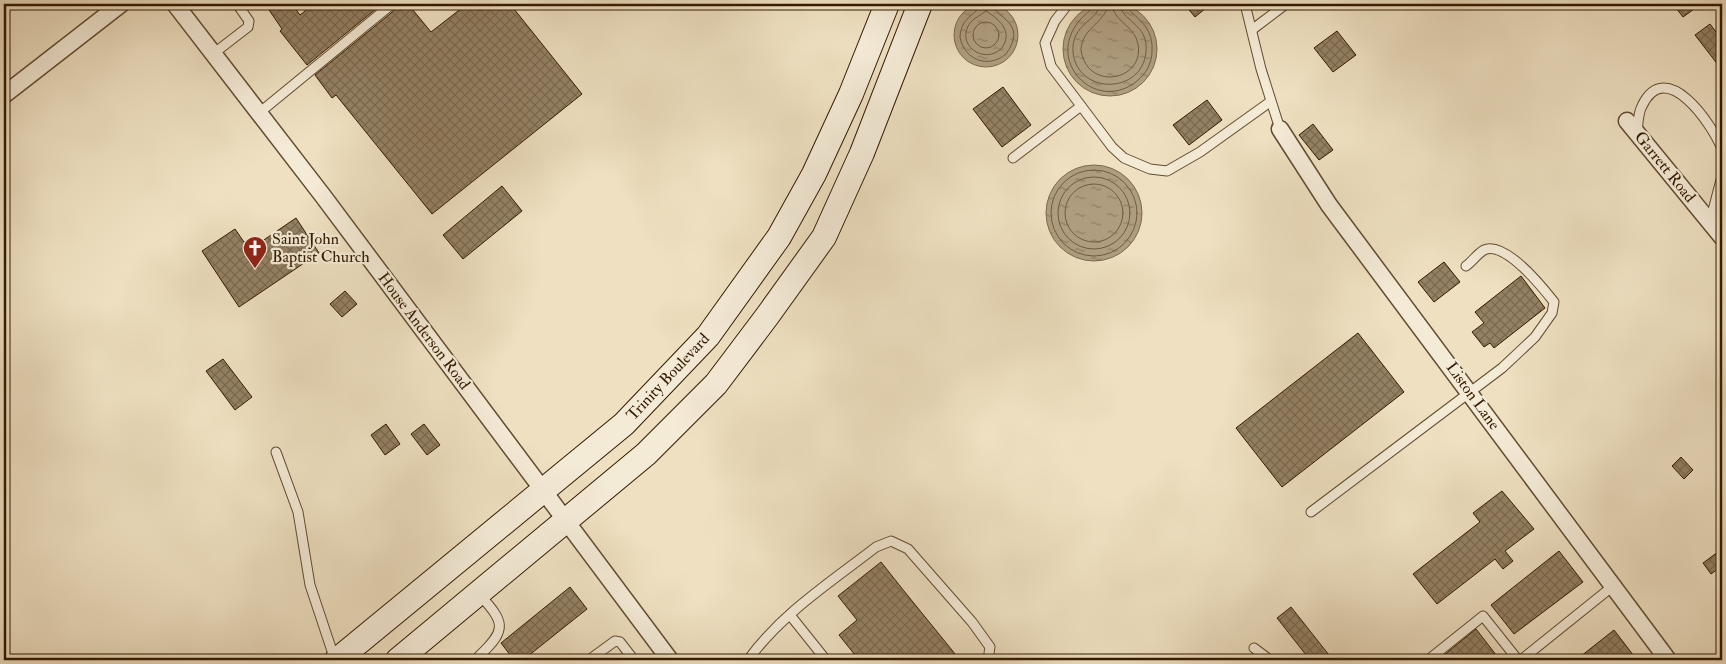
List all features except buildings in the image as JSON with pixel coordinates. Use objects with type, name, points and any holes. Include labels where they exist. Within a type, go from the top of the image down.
[{"type":"main road","name":"Trinity Boulevard","points":[[336,660],[624,424],[708,336],[780,236],[814,174],[851,94],[887,4]]},
{"type":"main road","points":[[398,660],[566,523],[646,454],[716,384],[768,316],[824,237],[862,154],[920,4]]},
{"type":"street","points":[[4,95],[121,4]]},
{"type":"street","name":"House Anderson Road","points":[[175,4],[670,660]]},
{"type":"street","name":"Garrett Road","points":[[1632,127],[1722,237]]},
{"type":"street","name":"Liston Lane","points":[[1280,129],[1329,205],[1668,660]]},
{"type":"lane","points":[[214,54],[248,27],[249,21],[237,4]]},
{"type":"lane","points":[[259,113],[392,4]]},
{"type":"lane","points":[[1068,4],[1055,21],[1044,43],[1051,66],[1112,147],[1124,158],[1150,169],[1167,171],[1200,152],[1270,102]]},
{"type":"lane","points":[[1245,4],[1253,29],[1270,102],[1280,129]]},
{"type":"lane","points":[[1253,29],[1286,4]]},
{"type":"lane","points":[[1632,127],[1648,95],[1661,88],[1679,92],[1702,114],[1722,149]]},
{"type":"lane","points":[[1013,158],[1081,106]]},
{"type":"lane","points":[[1710,222],[1722,176]]},
{"type":"lane","points":[[1311,512],[1502,368],[1535,337],[1552,312],[1554,302],[1539,284],[1511,257],[1494,249],[1484,250],[1466,266]]},
{"type":"lane","points":[[276,452],[298,512],[310,585],[336,660]]},
{"type":"lane","points":[[748,660],[766,636],[790,615],[876,547],[891,541],[908,549],[972,622],[990,647],[988,660]]},
{"type":"lane","points":[[1428,660],[1483,616],[1520,660],[1613,586]]},
{"type":"lane","points":[[479,656],[492,644],[500,626],[499,617],[480,594]]},
{"type":"lane","points":[[790,615],[826,660]]},
{"type":"lane","points":[[589,660],[615,641],[620,642],[634,660]]},
{"type":"lane","points":[[1254,648],[1270,660]]},
{"type":"water","points":[[1110,2],[1128,5],[1144,15],[1154,31],[1157,49],[1154,67],[1144,83],[1128,93],[1110,96],[1092,93],[1076,83],[1066,67],[1063,49],[1066,31],[1076,15],[1092,5]]},
{"type":"water","points":[[986,3],[1004,9],[1012,17],[1018,35],[1012,53],[1004,61],[986,67],[968,61],[960,53],[954,35],[960,17],[968,9]]},
{"type":"water","points":[[1094,165],[1112,169],[1128,179],[1138,195],[1142,213],[1138,231],[1128,247],[1112,257],[1094,261],[1076,257],[1060,247],[1050,231],[1046,213],[1050,195],[1060,179],[1076,169]]},
{"type":"place","name":"Saint John Baptist Church","points":[[255,269]]}]
